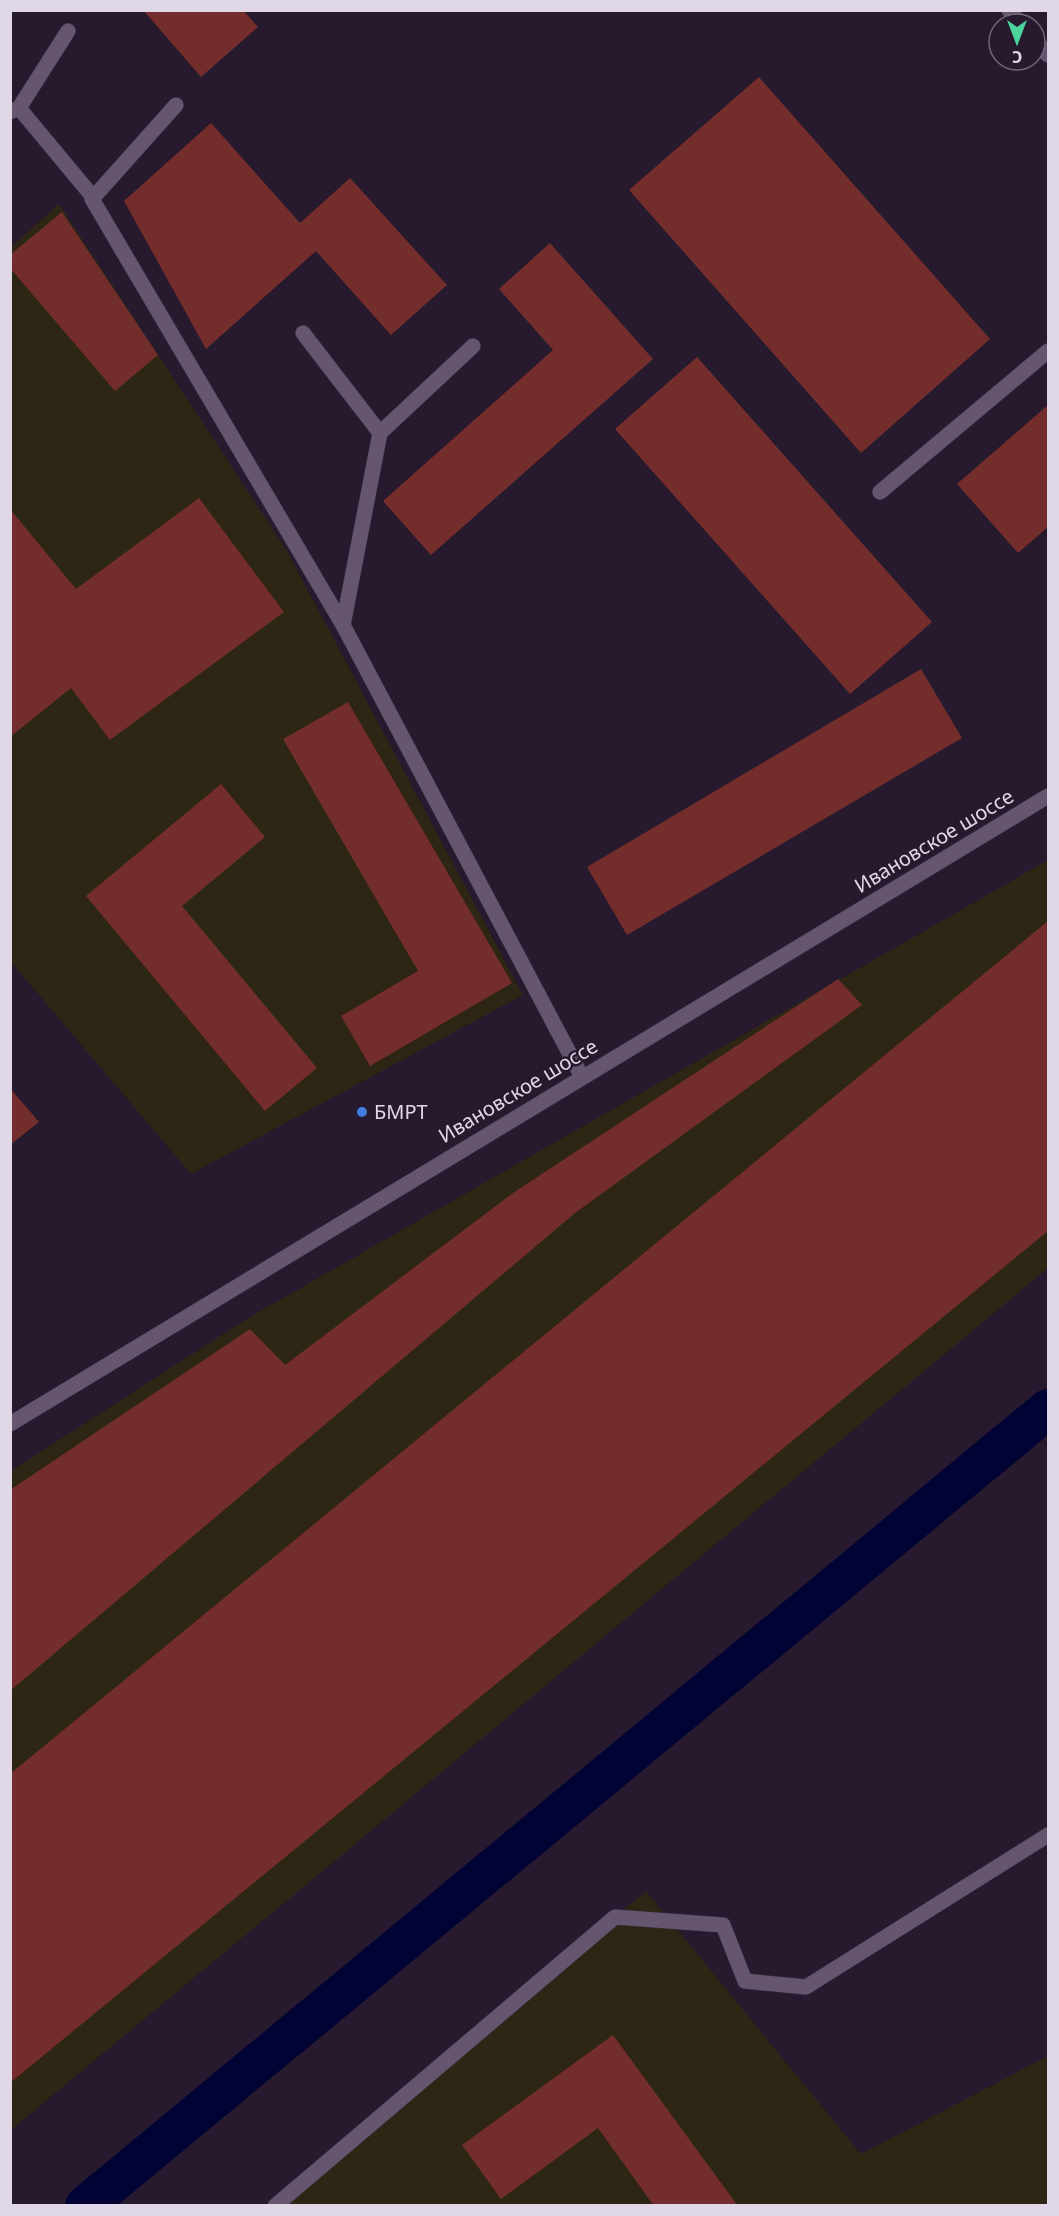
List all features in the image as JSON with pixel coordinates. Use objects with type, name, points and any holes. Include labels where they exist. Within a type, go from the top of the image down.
[{"type":"street","points":[[68,31],[15,110],[93,197],[343,625],[582,1077]]},
{"type":"street","points":[[93,197],[176,105]]},
{"type":"street","points":[[303,333],[380,433]]},
{"type":"street","points":[[343,625],[380,433],[473,346]]},
{"type":"street","points":[[880,492],[1048,351]]},
{"type":"street","name":"Ивановское шоссе","points":[[10,1424],[1048,796]]},
{"type":"street","points":[[275,2205],[615,1917],[723,1925],[745,1981],[806,1987],[1048,1835]]},
{"type":"shaded area","points":[[59,204],[287,551],[523,995],[191,1174],[11,962],[10,248]]},
{"type":"shaded area","points":[[1048,860],[1048,1268],[11,2130],[11,1471],[245,1320]]},
{"type":"shaded area","points":[[646,1891],[861,2154],[1048,2056],[1048,2205],[275,2206]]},
{"type":"building","points":[[143,10],[243,10],[258,27],[201,77]]},
{"type":"building","points":[[759,77],[990,339],[861,453],[629,190]]},
{"type":"building","points":[[211,123],[300,223],[350,178],[447,285],[391,335],[316,251],[206,349],[124,201]]},
{"type":"building","points":[[62,212],[158,355],[115,391],[10,268],[10,255]]},
{"type":"building","points":[[550,243],[653,359],[431,555],[383,501],[553,350],[499,289]]},
{"type":"building","points":[[697,357],[932,622],[850,694],[615,429]]},
{"type":"building","points":[[1048,405],[1048,527],[1018,553],[957,484]]},
{"type":"building","points":[[199,498],[284,612],[110,740],[71,688],[10,737],[10,509],[76,589]]},
{"type":"building","points":[[921,669],[962,738],[627,935],[587,867]]},
{"type":"building","points":[[348,702],[512,983],[370,1066],[341,1016],[418,971],[283,739]]},
{"type":"building","points":[[221,784],[265,837],[182,906],[317,1068],[265,1111],[86,896]]},
{"type":"building","points":[[1048,921],[1048,1231],[10,2083],[10,1774]]},
{"type":"building","points":[[838,979],[862,1005],[575,1213],[10,1691],[10,1490],[250,1329],[285,1365],[513,1193]]},
{"type":"building","points":[[10,1088],[39,1122],[10,1145]]},
{"type":"building","points":[[613,2035],[738,2206],[654,2206],[598,2128],[501,2199],[462,2145]]},
{"type":"waterway","points":[[85,2206],[1048,1409]]},
{"type":"place","name":"БМРТ","points":[[362,1112]]}]
